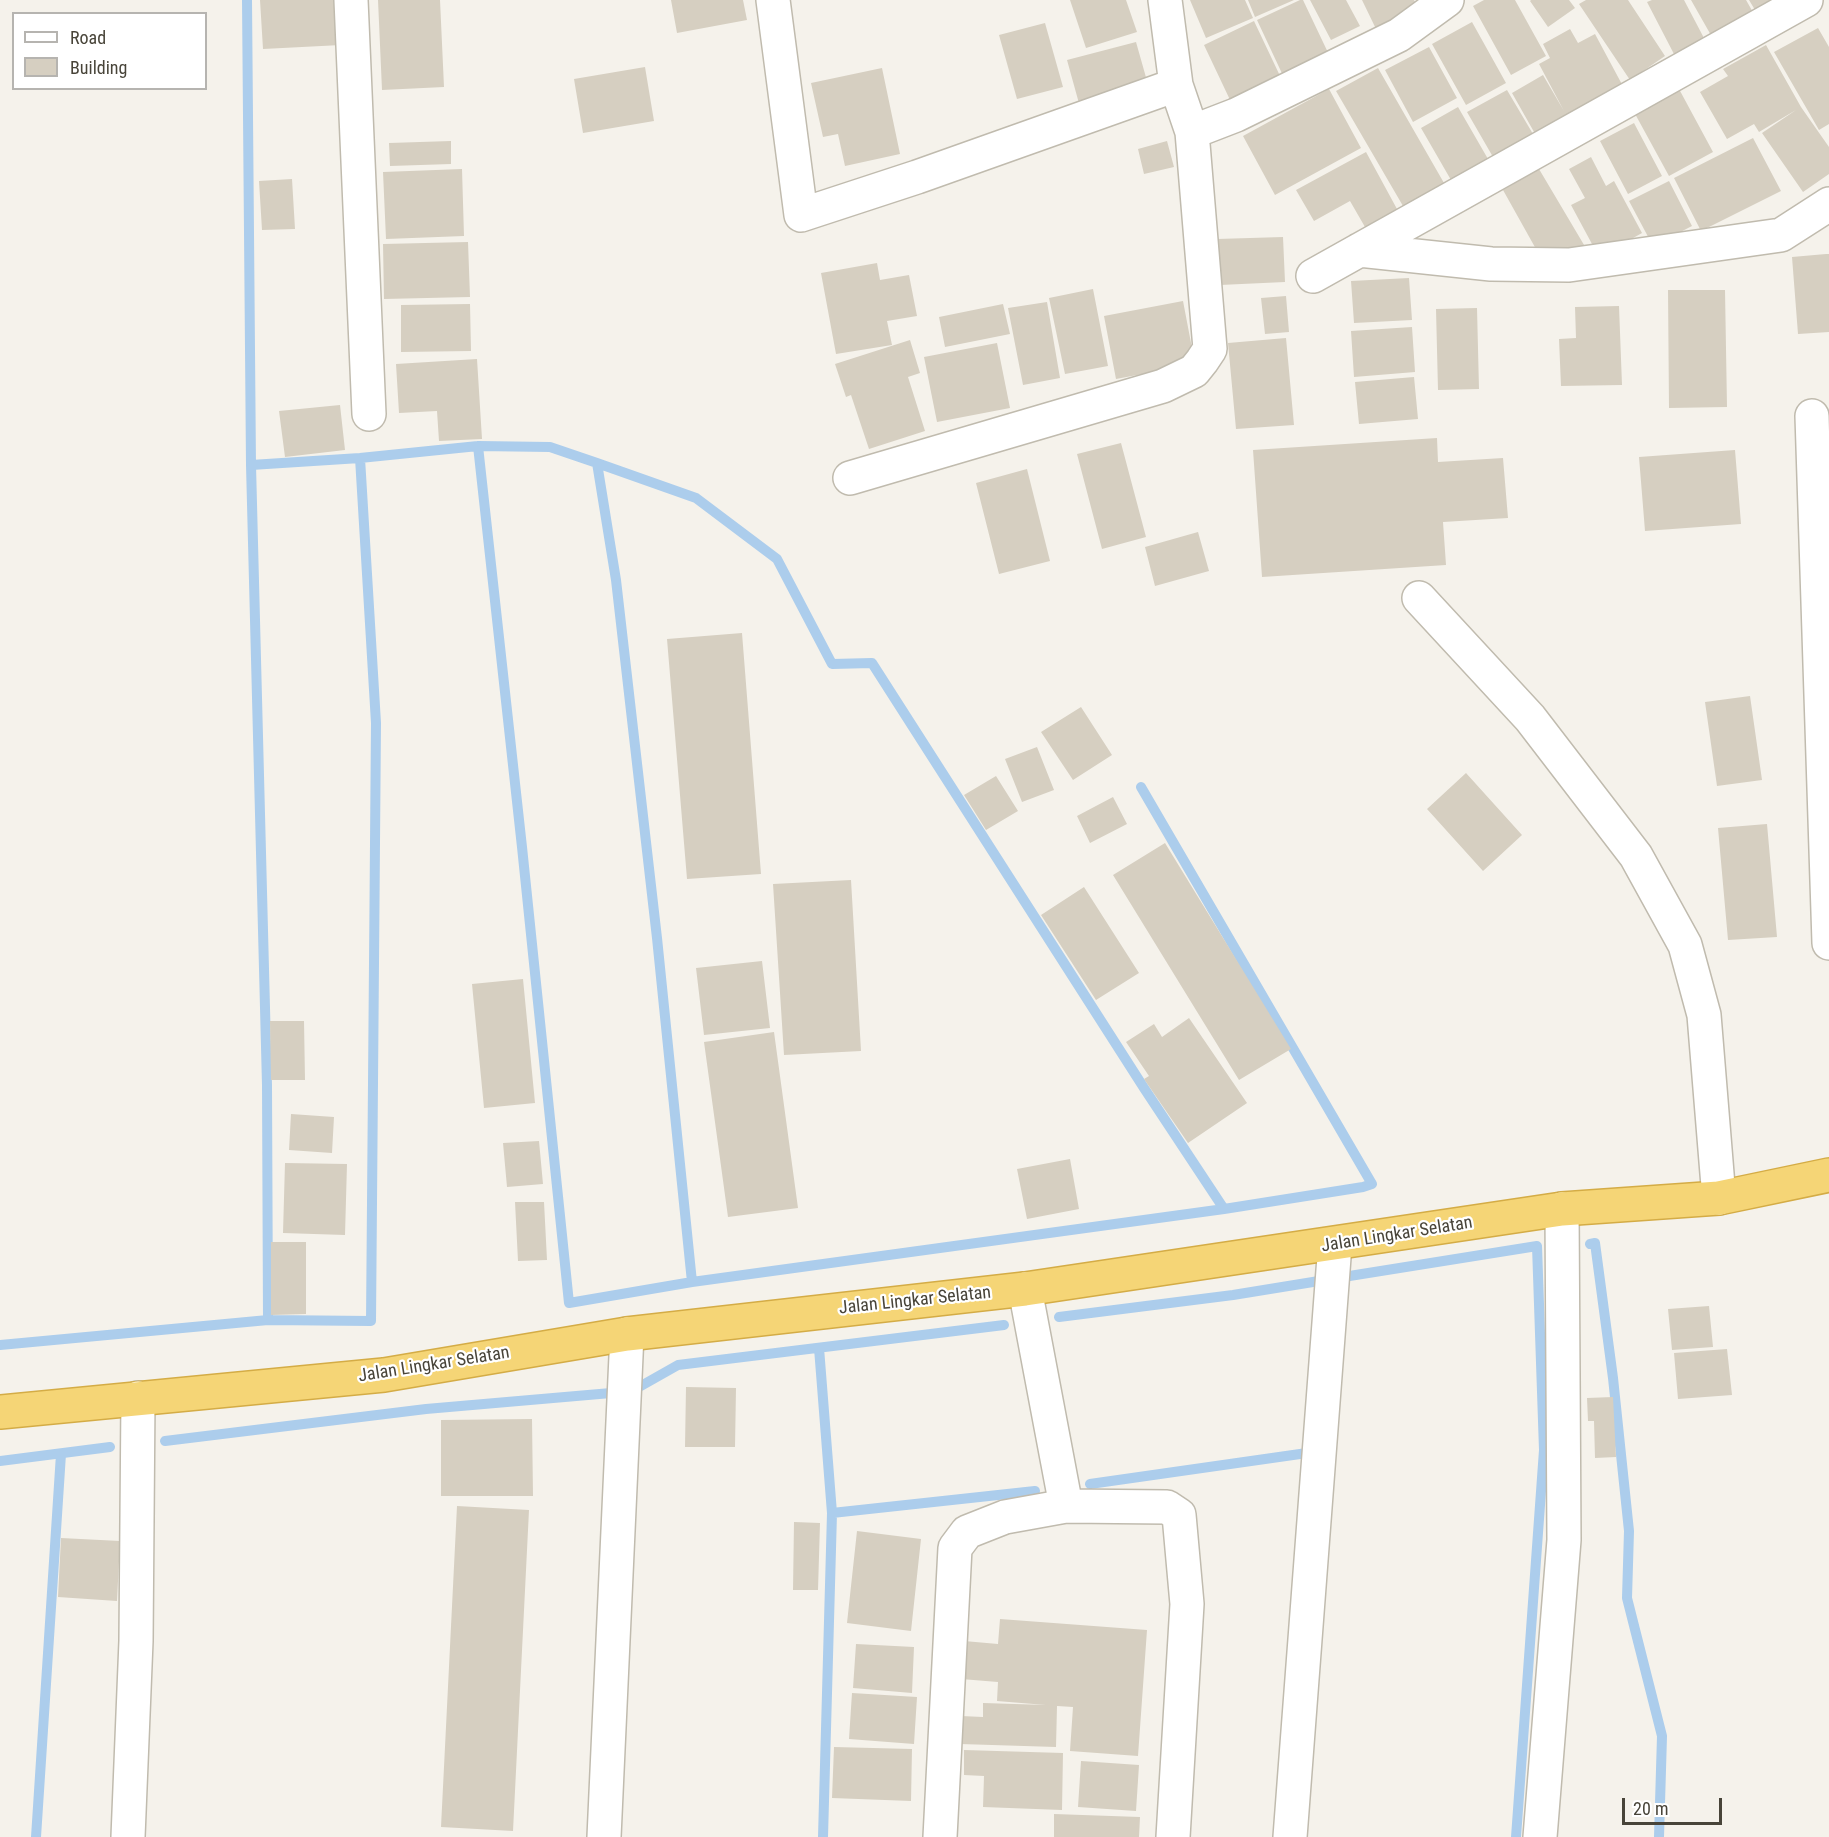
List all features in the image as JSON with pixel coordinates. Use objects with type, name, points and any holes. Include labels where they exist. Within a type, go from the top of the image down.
[{"type":"highway","name":"Jalan Lingkar Selatan","points":[[0,1412],[384,1375],[627,1334],[1025,1288],[1562,1209],[1719,1198],[1829,1176]]},
{"type":"street","points":[[351,0],[369,414]]},
{"type":"street","points":[[773,0],[801,215],[917,177],[1176,85]]},
{"type":"street","points":[[850,478],[1162,386],[1194,370],[1210,349],[1192,132],[1176,85],[1165,0]]},
{"type":"street","points":[[1192,132],[1236,115],[1400,35],[1447,0]]},
{"type":"street","points":[[1313,276],[1806,0]]},
{"type":"street","points":[[1359,250],[1491,264],[1569,265],[1781,235],[1829,204]]},
{"type":"street","points":[[1812,416],[1829,944]]},
{"type":"street","points":[[1419,598],[1530,718],[1636,856],[1685,945],[1704,1015],[1719,1198]]},
{"type":"street","points":[[1540,1837],[1564,1540],[1562,1209]]},
{"type":"street","points":[[1290,1837],[1335,1244]]},
{"type":"street","points":[[1025,1288],[1065,1506]]},
{"type":"street","points":[[604,1837],[627,1334]]},
{"type":"street","points":[[128,1837],[136,1641],[138,1398]]},
{"type":"street","points":[[940,1837],[955,1548],[967,1532],[1005,1517],[1065,1506],[1167,1507],[1179,1515],[1187,1604],[1173,1837]]},
{"type":"building","points":[[260,0],[338,0],[341,45],[263,49]]},
{"type":"building","points":[[378,0],[440,0],[444,87],[382,90]]},
{"type":"building","points":[[671,0],[743,0],[747,20],[677,33]]},
{"type":"building","points":[[1070,0],[1126,0],[1137,32],[1086,48]]},
{"type":"building","points":[[1190,0],[1245,0],[1253,18],[1206,38]]},
{"type":"building","points":[[1248,0],[1294,0],[1255,17]]},
{"type":"building","points":[[1303,0],[1332,61],[1286,82],[1257,20]]},
{"type":"building","points":[[1310,0],[1346,0],[1360,26],[1331,40]]},
{"type":"building","points":[[1362,0],[1414,0],[1419,10],[1377,31]]},
{"type":"building","points":[[1484,0],[1515,0],[1546,56],[1511,75],[1473,6]]},
{"type":"building","points":[[1531,0],[1569,0],[1575,8],[1548,27]]},
{"type":"building","points":[[1586,0],[1628,0],[1665,56],[1630,80],[1579,4]]},
{"type":"building","points":[[1684,0],[1705,40],[1675,56],[1647,2]]},
{"type":"building","points":[[1691,0],[1746,0],[1754,14],[1712,37]]},
{"type":"building","points":[[1749,0],[1772,0],[1755,10]]},
{"type":"building","points":[[1254,21],[1281,78],[1231,102],[1204,45]]},
{"type":"building","points":[[1472,22],[1506,83],[1466,105],[1432,44]]},
{"type":"building","points":[[1045,23],[1063,87],[1017,99],[999,35]]},
{"type":"building","points":[[1818,28],[1829,47],[1829,124],[1819,130],[1774,52]]},
{"type":"building","points":[[1570,29],[1578,43],[1595,34],[1625,90],[1538,139],[1512,93],[1543,75],[1564,111],[1539,64],[1550,58],[1543,44]]},
{"type":"building","points":[[1136,42],[1149,88],[1080,107],[1067,60]]},
{"type":"building","points":[[1766,45],[1801,107],[1829,147],[1829,174],[1803,192],[1762,133],[1796,110],[1759,132],[1754,124],[1727,139],[1700,92],[1728,76],[1723,69]]},
{"type":"building","points":[[1429,47],[1457,98],[1413,122],[1385,70]]},
{"type":"building","points":[[645,67],[654,121],[583,133],[574,79]]},
{"type":"building","points":[[882,68],[900,154],[845,166],[838,134],[823,137],[811,83]]},
{"type":"building","points":[[1378,68],[1444,183],[1403,206],[1336,91]]},
{"type":"building","points":[[1329,89],[1361,148],[1275,195],[1243,136]]},
{"type":"building","points":[[1679,89],[1713,152],[1669,176],[1634,112]]},
{"type":"building","points":[[1507,90],[1533,134],[1493,157],[1467,112]]},
{"type":"building","points":[[1458,107],[1488,159],[1451,180],[1421,128]]},
{"type":"building","points":[[1634,123],[1662,176],[1628,194],[1600,141]]},
{"type":"building","points":[[1753,138],[1781,191],[1701,231],[1674,178]]},
{"type":"building","points":[[451,141],[451,164],[390,166],[389,143]]},
{"type":"building","points":[[1167,141],[1174,167],[1144,174],[1138,149]]},
{"type":"building","points":[[1366,152],[1397,209],[1365,227],[1350,201],[1314,221],[1296,190]]},
{"type":"building","points":[[1591,157],[1606,186],[1614,181],[1642,233],[1599,257],[1571,205],[1585,198],[1569,169]]},
{"type":"building","points":[[462,169],[464,236],[386,239],[383,172]]},
{"type":"building","points":[[1539,169],[1590,255],[1541,258],[1503,190]]},
{"type":"building","points":[[292,179],[295,229],[262,230],[259,181]]},
{"type":"building","points":[[1669,181],[1692,226],[1653,246],[1629,201]]},
{"type":"building","points":[[1283,237],[1285,282],[1220,285],[1217,239]]},
{"type":"building","points":[[468,242],[470,297],[384,299],[383,244]]},
{"type":"building","points":[[1829,254],[1829,332],[1798,334],[1792,257]]},
{"type":"building","points":[[877,263],[880,280],[909,275],[917,316],[887,321],[892,345],[836,354],[821,273]]},
{"type":"building","points":[[1409,278],[1412,320],[1354,323],[1351,281]]},
{"type":"building","points":[[1093,289],[1108,366],[1065,374],[1049,298]]},
{"type":"building","points":[[1668,290],[1725,290],[1727,407],[1669,408]]},
{"type":"building","points":[[1286,296],[1289,332],[1265,334],[1261,298]]},
{"type":"building","points":[[1183,301],[1195,364],[1116,379],[1104,316]]},
{"type":"building","points":[[1047,302],[1060,378],[1023,385],[1008,308]]},
{"type":"building","points":[[470,304],[471,351],[401,352],[401,305]]},
{"type":"building","points":[[1003,304],[1010,334],[945,347],[939,317]]},
{"type":"building","points":[[1619,306],[1622,385],[1561,386],[1559,339],[1576,338],[1575,307]]},
{"type":"building","points":[[1477,308],[1479,389],[1438,390],[1436,309]]},
{"type":"building","points":[[1412,327],[1415,372],[1354,377],[1351,331]]},
{"type":"building","points":[[1286,338],[1294,425],[1236,429],[1228,343]]},
{"type":"building","points":[[910,340],[920,373],[908,377],[925,431],[869,449],[851,395],[846,397],[835,364]]},
{"type":"building","points":[[997,343],[1010,408],[937,422],[924,357]]},
{"type":"building","points":[[477,359],[482,439],[439,441],[437,411],[399,413],[396,364]]},
{"type":"building","points":[[1414,377],[1418,419],[1359,424],[1355,382]]},
{"type":"building","points":[[340,405],[345,450],[285,457],[279,411]]},
{"type":"building","points":[[1437,438],[1438,462],[1503,458],[1508,518],[1443,522],[1446,565],[1262,577],[1253,450]]},
{"type":"building","points":[[1121,443],[1146,537],[1102,549],[1077,454]]},
{"type":"building","points":[[1735,450],[1741,524],[1645,531],[1639,457]]},
{"type":"building","points":[[1027,469],[1050,561],[999,574],[976,483]]},
{"type":"building","points":[[1198,532],[1209,571],[1155,586],[1145,547]]},
{"type":"building","points":[[742,633],[761,874],[687,879],[667,639]]},
{"type":"building","points":[[1750,696],[1762,780],[1717,786],[1705,702]]},
{"type":"building","points":[[1081,707],[1112,755],[1073,780],[1041,732]]},
{"type":"building","points":[[1037,747],[1054,790],[1022,802],[1005,759]]},
{"type":"building","points":[[1466,773],[1522,835],[1483,871],[1427,809]]},
{"type":"building","points":[[996,776],[1018,811],[986,830],[964,795]]},
{"type":"building","points":[[1113,797],[1127,824],[1090,843],[1077,816]]},
{"type":"building","points":[[1767,824],[1777,937],[1728,940],[1718,828]]},
{"type":"building","points":[[1165,843],[1291,1049],[1239,1080],[1113,875]]},
{"type":"building","points":[[851,880],[861,1051],[784,1055],[773,884]]},
{"type":"building","points":[[1084,887],[1139,973],[1096,1000],[1041,915]]},
{"type":"building","points":[[762,961],[770,1028],[704,1035],[696,968]]},
{"type":"building","points":[[523,979],[535,1103],[484,1108],[472,984]]},
{"type":"building","points":[[1189,1018],[1247,1103],[1188,1143],[1144,1079],[1149,1076],[1126,1042],[1154,1024],[1162,1037]]},
{"type":"building","points":[[270,1021],[304,1021],[305,1080],[271,1080]]},
{"type":"building","points":[[774,1032],[798,1208],[728,1217],[704,1042]]},
{"type":"building","points":[[291,1114],[334,1117],[332,1153],[289,1150]]},
{"type":"building","points":[[539,1141],[543,1184],[507,1187],[503,1143]]},
{"type":"building","points":[[1070,1159],[1079,1209],[1027,1219],[1017,1169]]},
{"type":"building","points":[[285,1163],[347,1164],[345,1235],[283,1233]]},
{"type":"building","points":[[515,1202],[544,1202],[547,1260],[518,1261]]},
{"type":"building","points":[[271,1242],[306,1242],[306,1314],[271,1315]]},
{"type":"building","points":[[1709,1306],[1713,1347],[1672,1350],[1668,1309]]},
{"type":"building","points":[[1727,1349],[1732,1395],[1678,1399],[1674,1353]]},
{"type":"building","points":[[686,1387],[736,1388],[735,1447],[685,1447]]},
{"type":"building","points":[[1613,1397],[1616,1457],[1595,1458],[1594,1421],[1588,1421],[1587,1398]]},
{"type":"building","points":[[532,1419],[533,1496],[441,1496],[441,1420]]},
{"type":"building","points":[[457,1506],[529,1510],[513,1831],[441,1827]]},
{"type":"building","points":[[794,1522],[820,1523],[818,1590],[793,1590]]},
{"type":"building","points":[[857,1531],[921,1539],[911,1631],[847,1623]]},
{"type":"building","points":[[61,1538],[120,1541],[117,1601],[58,1597]]},
{"type":"building","points":[[1000,1619],[1147,1630],[1138,1756],[1070,1751],[1073,1707],[1057,1706],[1056,1747],[960,1744],[961,1716],[983,1717],[983,1703],[1046,1705],[997,1701],[998,1682],[961,1679],[964,1641],[998,1644]]},
{"type":"building","points":[[856,1644],[914,1647],[912,1693],[853,1688]]},
{"type":"building","points":[[852,1693],[917,1697],[914,1744],[849,1739]]},
{"type":"building","points":[[834,1747],[912,1749],[911,1801],[832,1798]]},
{"type":"building","points":[[964,1750],[1063,1753],[1062,1810],[983,1807],[984,1776],[964,1775]]},
{"type":"building","points":[[1081,1761],[1139,1765],[1136,1811],[1078,1807]]},
{"type":"building","points":[[1054,1814],[1140,1817],[1139,1837],[1054,1837]]},
{"type":"waterway","points":[[247,0],[251,465]]},
{"type":"waterway","points":[[478,446],[569,1303],[692,1282]]},
{"type":"waterway","points":[[0,1345],[268,1320],[267,1085],[251,465],[360,458],[478,446],[550,447],[597,463],[696,498],[777,559],[832,664],[872,663],[1224,1209],[692,1282],[657,938],[616,580],[597,463]]},
{"type":"waterway","points":[[268,1320],[371,1321],[376,723],[360,458]]},
{"type":"waterway","points":[[1141,787],[1372,1184],[1224,1209]]},
{"type":"waterway","points":[[1590,1244],[1595,1243],[1613,1378],[1629,1531],[1627,1598],[1662,1736],[1659,1837]]},
{"type":"waterway","points":[[1337,1278],[1537,1246],[1544,1450],[1516,1837]]},
{"type":"waterway","points":[[1059,1317],[1233,1295],[1319,1281]]},
{"type":"waterway","points":[[632,1391],[678,1365],[1004,1325]]},
{"type":"waterway","points":[[819,1348],[832,1513],[823,1837]]},
{"type":"waterway","points":[[165,1441],[426,1409],[611,1393]]},
{"type":"waterway","points":[[0,1461],[110,1447]]},
{"type":"waterway","points":[[1090,1484],[1307,1453]]},
{"type":"waterway","points":[[36,1837],[61,1454]]},
{"type":"waterway","points":[[832,1513],[1035,1491]]}]
